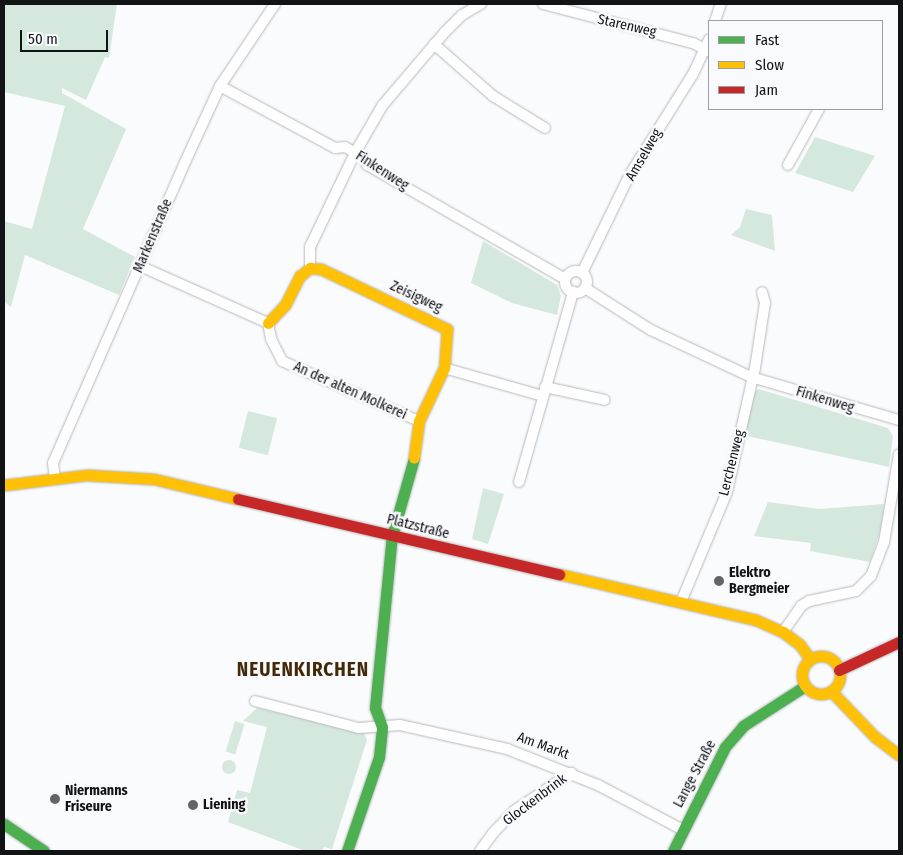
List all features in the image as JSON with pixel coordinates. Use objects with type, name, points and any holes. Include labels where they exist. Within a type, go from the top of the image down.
[{"type":"street","name":"Markenstraße","points":[[55,478],[54,463],[220,86],[275,4]]},
{"type":"street","points":[[140,266],[268,323],[285,305],[300,276],[310,268],[310,246],[355,153],[382,106],[434,44],[462,15],[481,4]]},
{"type":"street","name":"Starenweg","points":[[543,4],[610,23],[642,28],[708,47]]},
{"type":"street","points":[[715,20],[721,4]]},
{"type":"street","points":[[434,44],[493,96],[545,128]]},
{"type":"street","name":"Amselweg","points":[[582,273],[629,176],[708,47]]},
{"type":"street","name":"Finkenweg","points":[[220,86],[335,148],[345,147],[355,153],[367,165],[566,279]]},
{"type":"street","points":[[788,165],[818,110]]},
{"type":"street","name":"Zeisigweg","points":[[310,268],[320,269],[437,322],[447,329],[444,368],[419,421],[419,438],[392,536]]},
{"type":"street","points":[[576,271],[582,273],[587,283],[585,288],[573,292],[566,285],[566,279],[576,271]]},
{"type":"street","name":"Finkenweg","points":[[585,288],[651,330],[751,377],[899,420]]},
{"type":"street","points":[[519,482],[573,292]]},
{"type":"street","points":[[751,377],[765,303],[762,292]]},
{"type":"street","name":"An der alten Molkerei","points":[[268,323],[271,339],[282,361],[419,421]]},
{"type":"street","points":[[444,368],[544,391],[605,400]]},
{"type":"street","name":"Lerchenweg","points":[[681,602],[727,492],[751,377]]},
{"type":"street","points":[[782,632],[802,606],[809,601],[856,591],[871,576],[884,542],[899,454]]},
{"type":"street","name":"Platzstraße","points":[[4,485],[87,475],[154,479],[756,620],[782,632],[800,645],[810,659]]},
{"type":"street","points":[[347,851],[367,800],[379,757],[382,727],[375,708],[392,536]]},
{"type":"street","points":[[839,670],[899,642]]},
{"type":"street","points":[[831,692],[839,681],[839,670],[829,658],[819,656],[810,659],[803,668],[805,686],[815,693],[831,692],[875,737],[899,755]]},
{"type":"street","name":"Lange Straße","points":[[673,851],[721,755],[742,726],[805,686]]},
{"type":"street","name":"Am Markt","points":[[255,701],[359,728],[400,725],[507,749],[571,773],[683,830]]},
{"type":"street","name":"Glockenbrink","points":[[480,851],[493,833],[514,812],[571,773]]},
{"type":"street","points":[[4,824],[44,851]]},
{"type":"green space","points":[[4,4],[117,4],[109,58],[105,57],[86,100],[62,88],[62,93],[126,129],[83,229],[135,257],[119,295],[25,255],[11,307],[4,302],[4,221],[32,229],[65,106],[4,92]]},
{"type":"green space","points":[[815,137],[875,156],[853,192],[795,173]]},
{"type":"green space","points":[[746,209],[772,215],[775,251],[731,235],[740,227]]},
{"type":"green space","points":[[483,241],[557,285],[561,296],[557,315],[512,303],[471,283]]},
{"type":"green space","points":[[759,389],[888,428],[893,436],[889,467],[742,435],[752,393]]},
{"type":"green space","points":[[248,411],[277,418],[268,455],[239,448]]},
{"type":"green space","points":[[483,488],[504,494],[488,544],[472,539]]},
{"type":"green space","points":[[768,502],[820,509],[884,504],[881,529],[870,562],[810,551],[811,543],[754,536]]},
{"type":"green space","points":[[257,708],[364,733],[367,740],[332,849],[324,847],[322,851],[305,851],[228,822],[237,790],[250,793],[267,727],[243,721]]},
{"type":"green space","points":[[235,721],[245,724],[235,755],[226,752]]},
{"type":"green space","points":[[229,760],[234,762],[236,767],[234,772],[229,774],[224,772],[222,767],[224,762]]},
{"type":"traffic: fast","points":[[347,851],[379,757],[382,727],[375,708],[392,536],[414,458]]},
{"type":"traffic: fast","points":[[673,851],[725,747],[743,726],[805,686]]},
{"type":"traffic: fast","points":[[4,824],[44,851]]},
{"type":"traffic: slow","points":[[268,323],[285,305],[300,276],[310,268],[321,269],[447,329],[444,368],[419,421],[414,458]]},
{"type":"traffic: slow","points":[[4,485],[87,475],[154,479],[238,499]]},
{"type":"traffic: slow","points":[[559,574],[756,620],[783,632],[800,645],[810,659]]},
{"type":"traffic: slow","points":[[821,656],[835,661],[840,675],[835,689],[821,694],[807,689],[802,675],[807,661],[821,656]]},
{"type":"traffic: slow","points":[[831,691],[875,737],[899,755]]},
{"type":"traffic: jam","points":[[238,499],[559,574]]},
{"type":"traffic: jam","points":[[839,670],[899,642]]},
{"type":"place","name":"Elektro Bergmeier","points":[[719,581]]},
{"type":"place","name":"Niermanns Friseure","points":[[55,799]]},
{"type":"place","name":"Liening","points":[[193,805]]},
{"type":"district","name":"NEUENKIRCHEN","points":[[303,670]]}]
